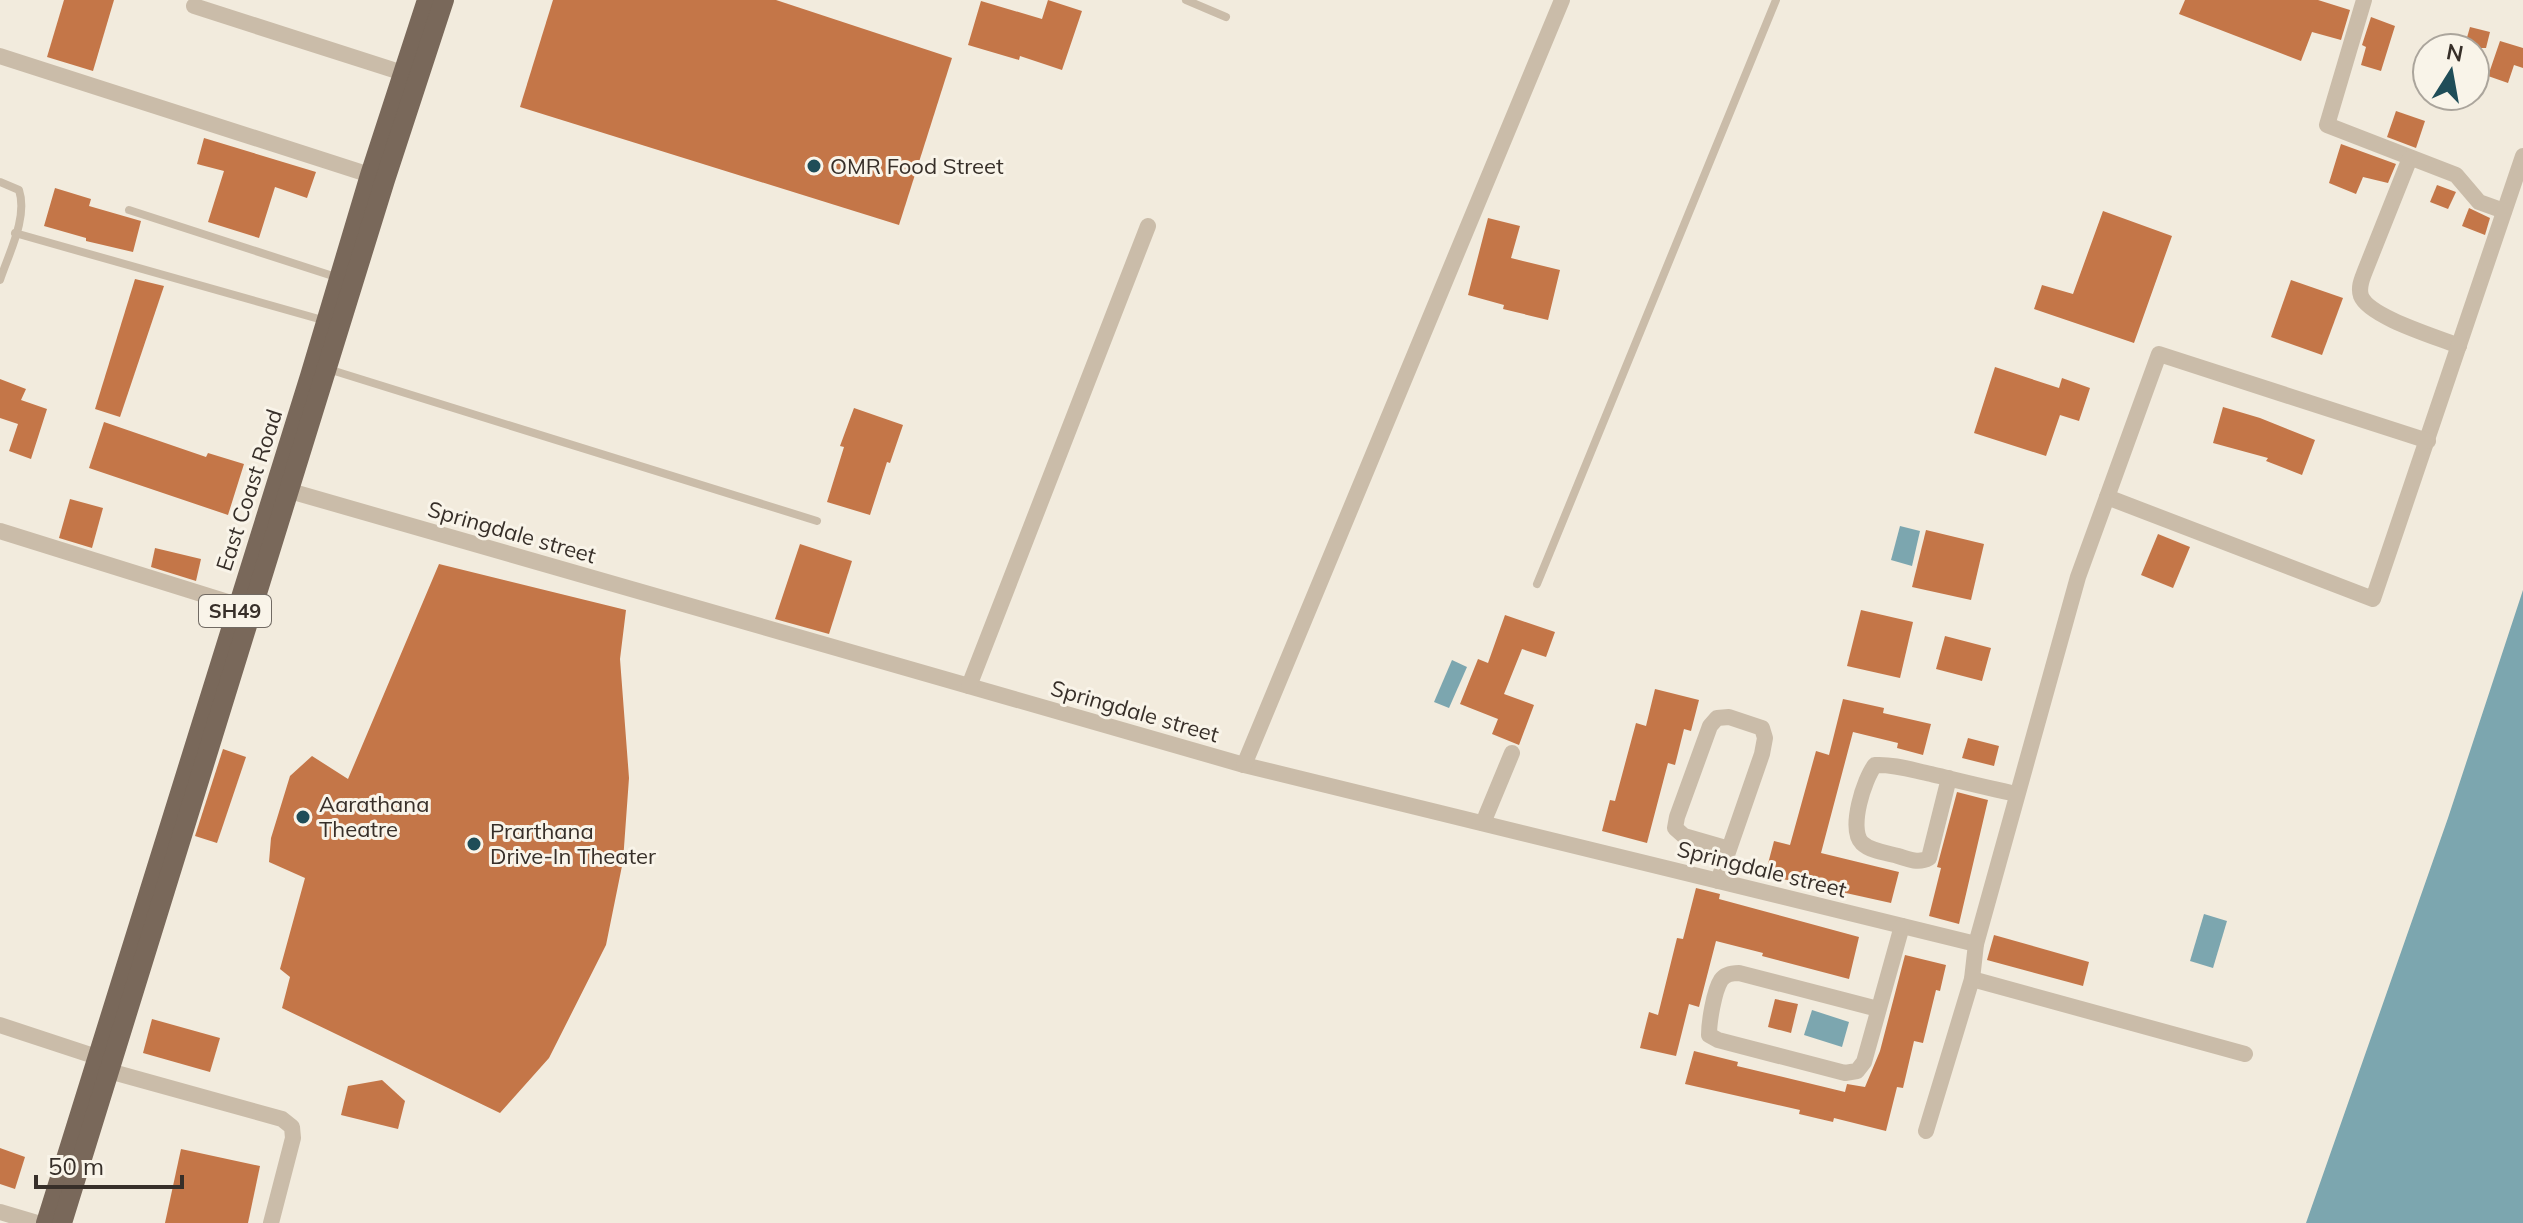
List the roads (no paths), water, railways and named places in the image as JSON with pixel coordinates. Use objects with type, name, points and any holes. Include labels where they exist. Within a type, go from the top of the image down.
[{"type":"main road","name":"East Coast Road","points":[[62,1223],[237,605],[427,0]]},
{"type":"main road","name":"East Coast Road","points":[[46,1223],[105,1063],[290,491],[444,0]]},
{"type":"street","points":[[1244,765],[1562,0]]},
{"type":"street","points":[[2364,0],[2327,125],[2456,175],[2479,202],[2504,211]]},
{"type":"street","points":[[194,6],[403,73]]},
{"type":"street","points":[[0,56],[370,175]]},
{"type":"street","points":[[2107,497],[2373,599],[2523,156]]},
{"type":"street","points":[[2410,158],[2359,287],[2361,297],[2372,309],[2459,346]]},
{"type":"street","points":[[969,686],[1148,226]]},
{"type":"street","points":[[1926,1131],[1972,979],[1976,944],[2078,577],[2159,354],[2428,441]]},
{"type":"street","name":"Springdale street","points":[[290,491],[1244,765],[1976,944]]},
{"type":"street","points":[[0,531],[237,605]]},
{"type":"street","points":[[1718,881],[1762,754],[1765,738],[1762,728],[1729,717],[1717,718],[1710,726],[1675,828],[1684,836],[1729,849]]},
{"type":"street","points":[[1483,823],[1512,753]]},
{"type":"street","points":[[1949,778],[1929,858],[1917,861],[1865,846],[1858,837],[1856,826],[1861,800],[1867,775],[1875,765],[1887,764],[1949,778],[2017,794]]},
{"type":"street","points":[[1878,1009],[1729,973],[1720,980],[1709,1035],[1845,1073],[1857,1071],[1864,1062],[1902,926]]},
{"type":"street","points":[[1972,979],[2245,1054]]},
{"type":"street","points":[[0,1025],[105,1063],[282,1119],[292,1127],[293,1138],[271,1223]]},
{"type":"street","points":[[0,1212],[37,1223]]},
{"type":"lane","points":[[1186,0],[1226,17]]},
{"type":"lane","points":[[1537,584],[1776,0]]},
{"type":"lane","points":[[0,182],[19,190],[22,199],[0,280]]},
{"type":"lane","points":[[129,210],[339,278]]},
{"type":"lane","points":[[15,233],[327,321]]},
{"type":"lane","points":[[327,368],[817,521]]},
{"type":"water","points":[[1900,526],[1920,531],[1912,566],[1891,560]]},
{"type":"water","points":[[2523,590],[2523,1223],[2306,1223],[2448,818]]},
{"type":"water","points":[[1452,660],[1467,667],[1449,708],[1434,702]]},
{"type":"water","points":[[2204,914],[2227,921],[2213,968],[2190,961]]},
{"type":"water","points":[[1812,1010],[1849,1022],[1842,1047],[1804,1035]]},
{"type":"place","name":"OMR Food Street","points":[[814,166]]},
{"type":"place","name":"Aarathana Theatre","points":[[303,817]]},
{"type":"place","name":"Prarthana Drive-In Theater","points":[[474,844]]}]
